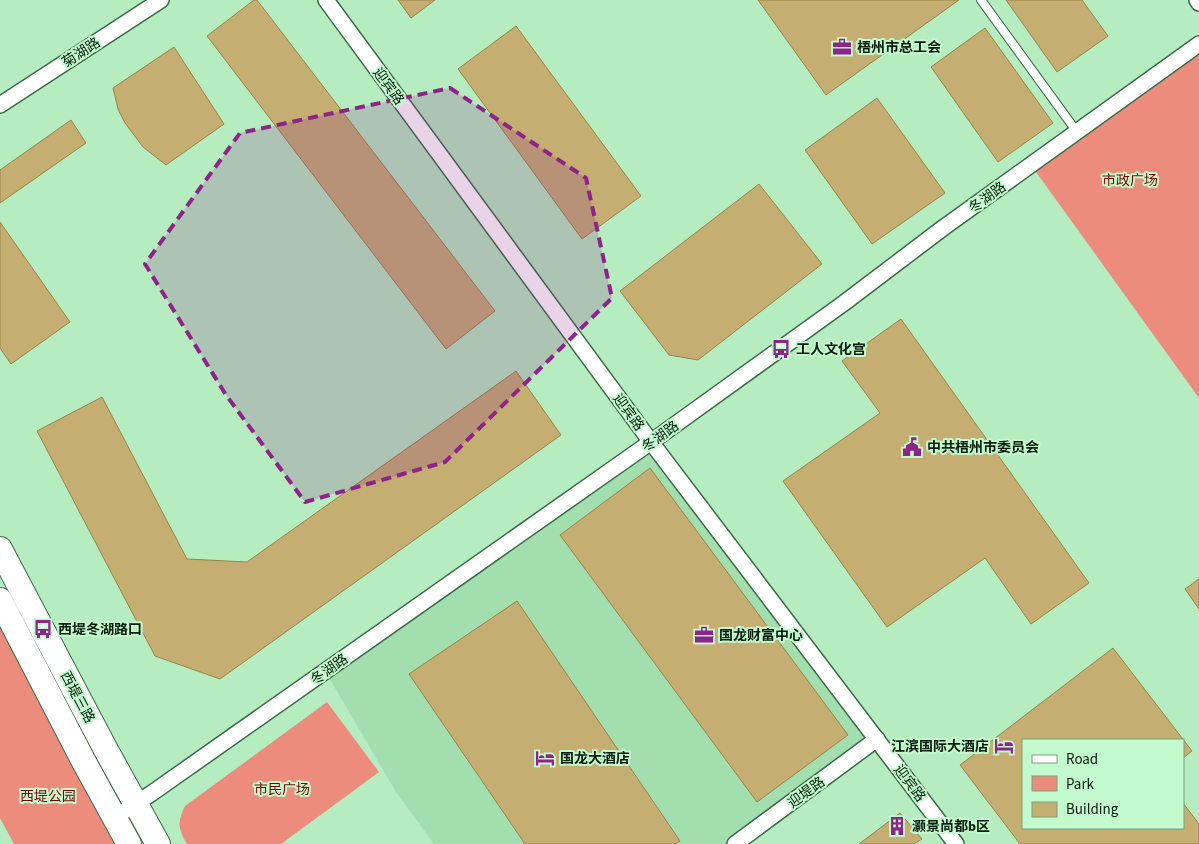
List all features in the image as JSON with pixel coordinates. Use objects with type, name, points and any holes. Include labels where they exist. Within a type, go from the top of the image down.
[{"type":"main road","name":"西堤三路","points":[[0,548],[158,844]]},
{"type":"main road","name":"西堤三路","points":[[0,600],[129,844]]},
{"type":"street","name":"菊湖路","points":[[0,105],[161,0]]},
{"type":"street","name":"迎宾路","points":[[326,0],[651,442],[956,844]]},
{"type":"street","name":"冬湖路","points":[[114,818],[136,805],[651,442],[1199,44]]},
{"type":"street","name":"迎堤路","points":[[735,844],[877,739]]},
{"type":"lane","points":[[981,0],[1077,132]]},
{"type":"highlighted area","points":[[450,88],[586,178],[612,298],[445,462],[305,502],[226,395],[145,264],[240,133]]},
{"type":"shaded area","points":[[651,442],[877,739],[735,844],[434,844],[396,792],[325,671]]},
{"type":"green space","name":"市政广场","points":[[1199,44],[1199,398],[1031,165]]},
{"type":"green space","name":"西堤公园","points":[[0,600],[129,844],[14,844],[0,818]]},
{"type":"green space","name":"市民广场","points":[[327,702],[379,772],[281,844],[187,844],[180,825],[185,806]]},
{"type":"building","points":[[254,0],[257,0],[495,311],[446,349],[207,36]]},
{"type":"building","points":[[398,0],[435,0],[411,18]]},
{"type":"building","name":"梧州市总工会","points":[[758,0],[959,0],[826,95]]},
{"type":"building","points":[[1006,0],[1082,0],[1108,36],[1057,72]]},
{"type":"building","points":[[516,26],[641,196],[582,239],[458,69]]},
{"type":"building","points":[[985,28],[1053,123],[998,162],[931,67]]},
{"type":"building","points":[[174,47],[224,124],[166,165],[143,147],[125,123],[118,109],[113,88]]},
{"type":"building","points":[[877,98],[945,193],[872,244],[805,150]]},
{"type":"building","points":[[71,120],[86,143],[0,203],[0,170]]},
{"type":"building","points":[[759,184],[822,264],[698,360],[669,355],[620,291]]},
{"type":"building","points":[[0,222],[70,322],[11,364],[0,348]]},
{"type":"building","name":"中共梧州市委员会","points":[[901,319],[1089,583],[1031,624],[985,558],[887,627],[783,481],[880,413],[842,361]]},
{"type":"building","points":[[516,371],[561,435],[220,679],[155,656],[37,431],[102,397],[187,559],[247,562]]},
{"type":"building","name":"国龙财富中心","points":[[650,468],[848,735],[757,802],[560,535]]},
{"type":"building","points":[[1199,579],[1199,609],[1185,589]]},
{"type":"building","name":"国龙大酒店","points":[[517,601],[680,841],[675,844],[525,844],[409,674]]},
{"type":"building","name":"江滨国际大酒店","points":[[1113,648],[1183,739],[1022,739],[1022,829],[1184,829],[1184,804],[1199,824],[1199,844],[1020,844],[960,765]]},
{"type":"building","name":"江滨国际大酒店","points":[[1184,741],[1192,751],[1184,757]]},
{"type":"building","name":"灏景尚都b区","points":[[900,813],[922,839],[914,844],[859,844]]},
{"type":"place","name":"梧州市总工会","points":[[842,47]]},
{"type":"place","name":"工人文化宫","points":[[781,349]]},
{"type":"place","name":"中共梧州市委员会","points":[[912,447]]},
{"type":"place","name":"西堤冬湖路口","points":[[43,629]]},
{"type":"place","name":"国龙财富中心","points":[[704,635]]},
{"type":"place","name":"江滨国际大酒店","points":[[1004,746]]},
{"type":"place","name":"国龙大酒店","points":[[545,758]]},
{"type":"place","name":"灏景尚都b区","points":[[897,826]]}]
